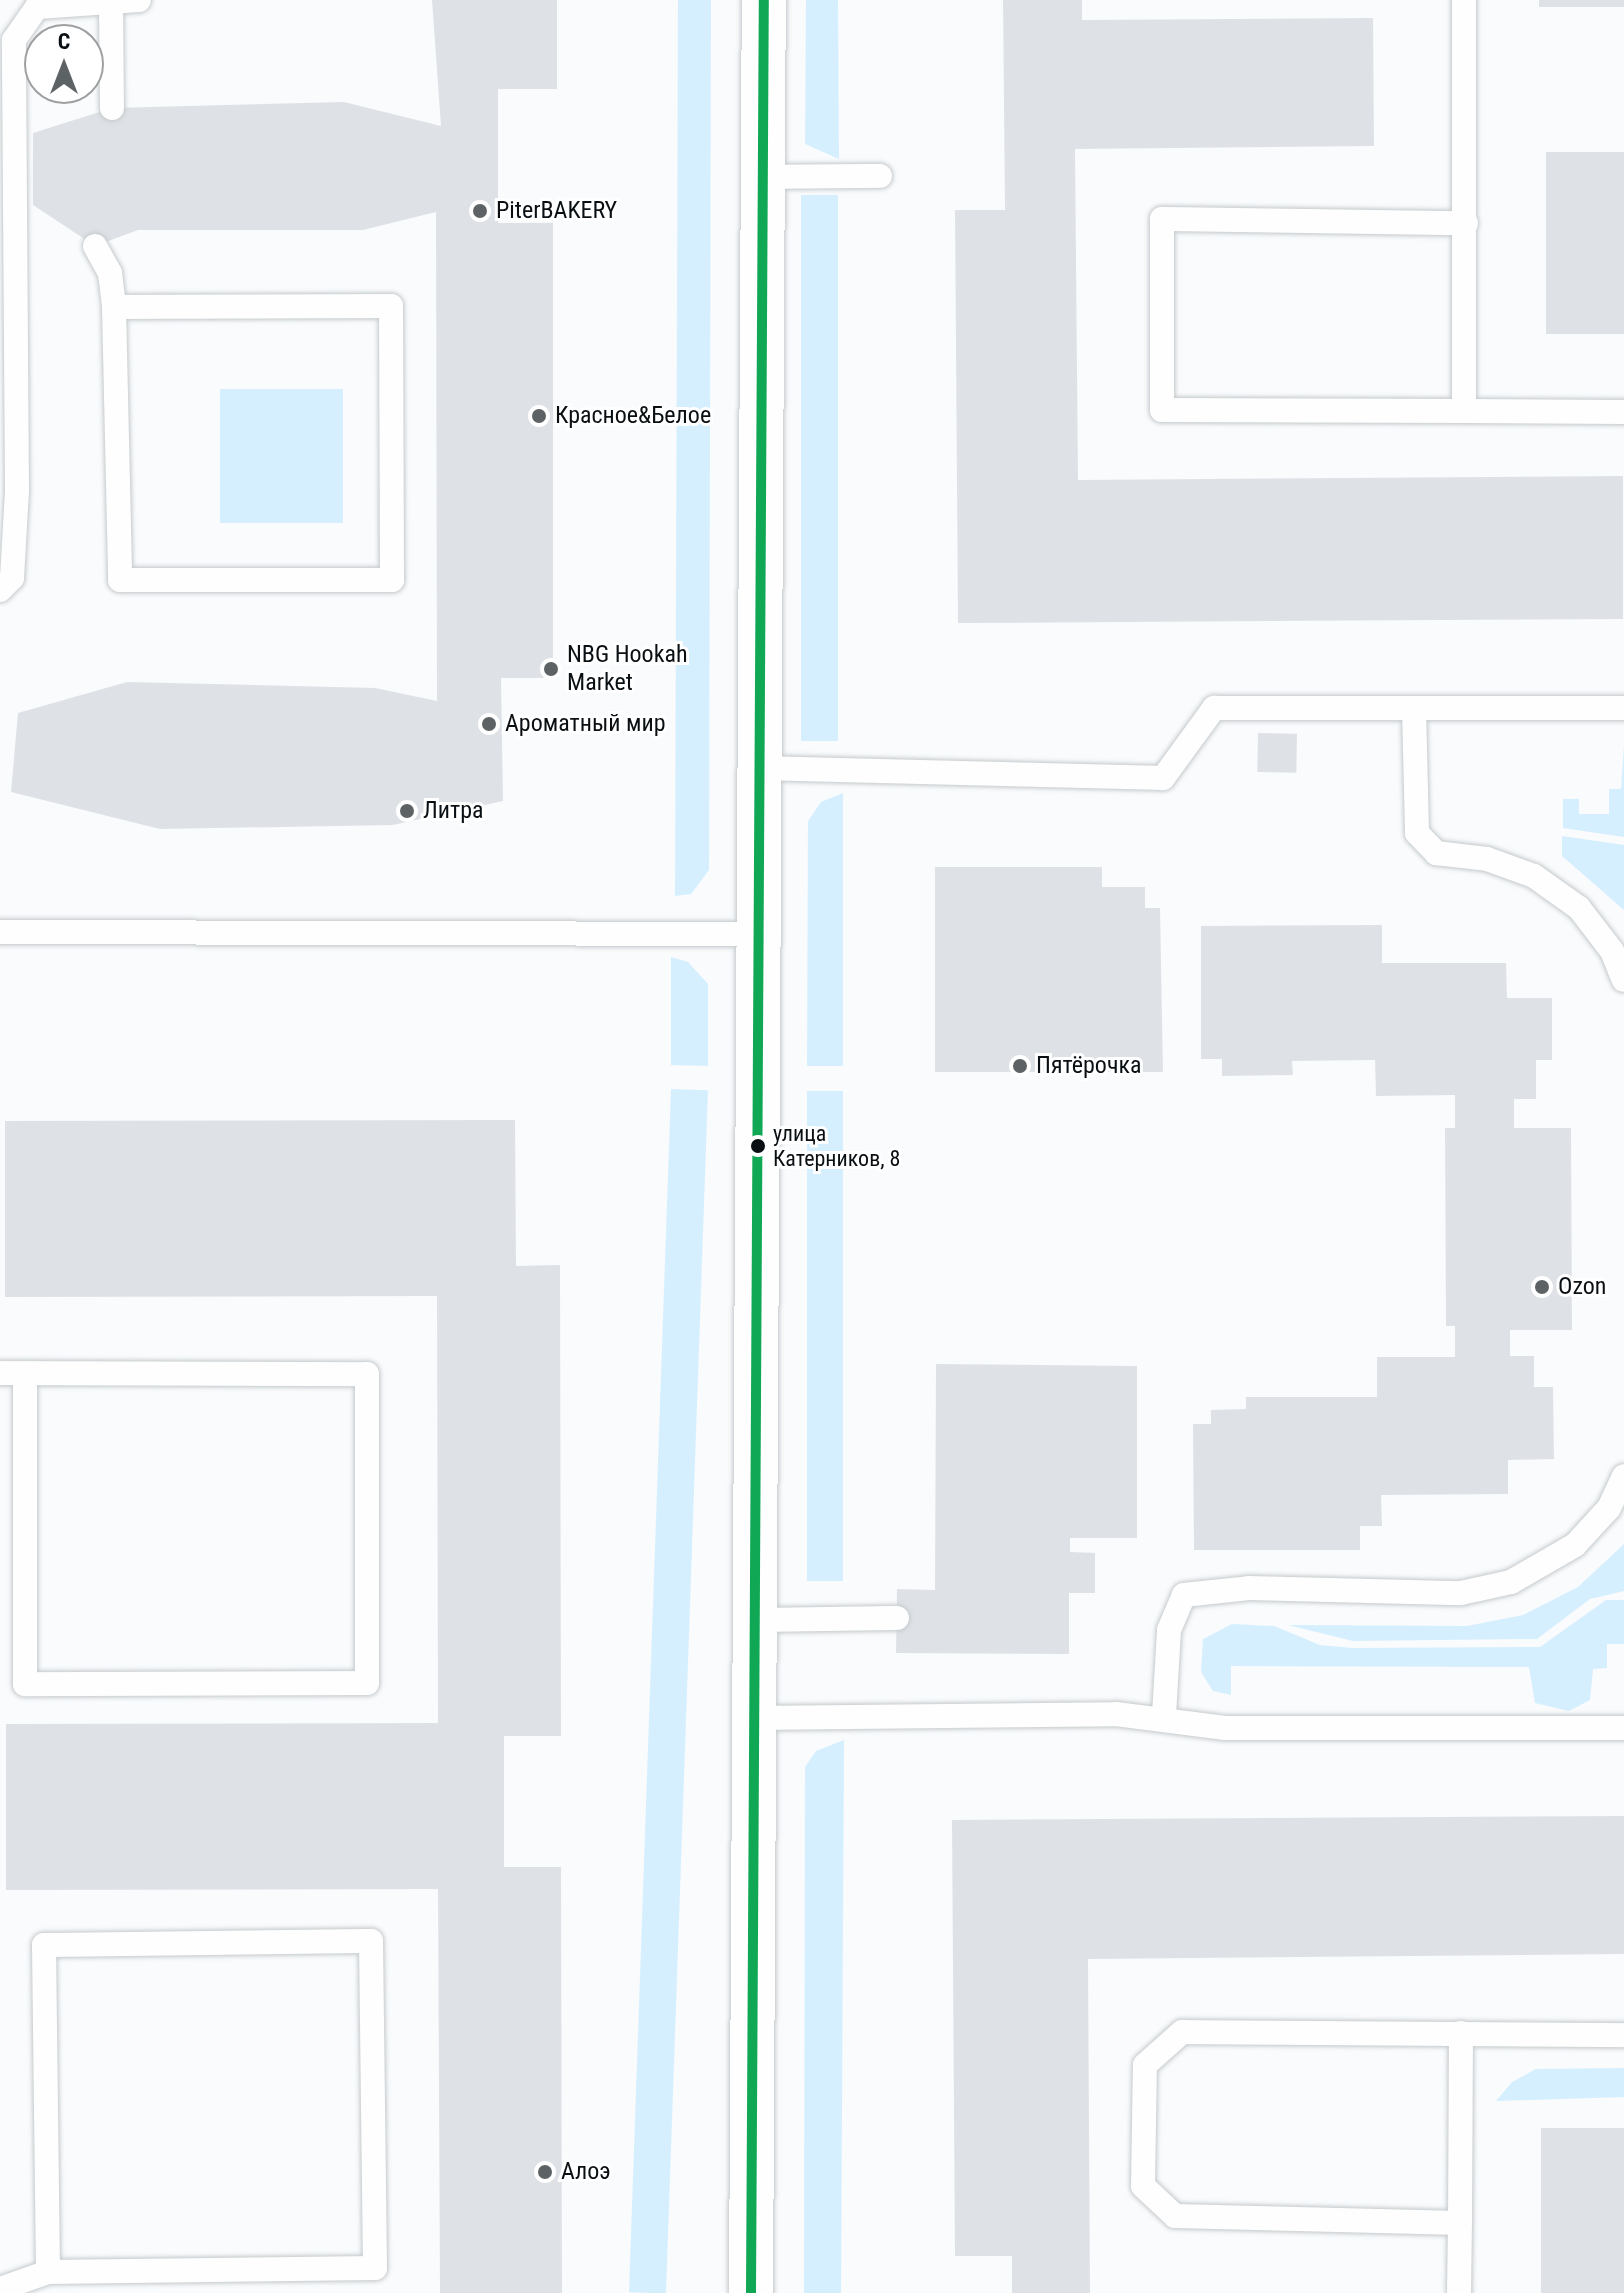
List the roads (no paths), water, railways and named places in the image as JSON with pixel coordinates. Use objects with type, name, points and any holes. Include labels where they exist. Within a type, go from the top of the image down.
[{"type":"street","points":[[751,2293],[764,0]]},
{"type":"lane","points":[[111,0],[112,108]]},
{"type":"lane","points":[[0,590],[12,578],[17,491],[14,40],[37,7],[139,0]]},
{"type":"lane","points":[[1464,0],[1464,411]]},
{"type":"lane","points":[[763,177],[880,176]]},
{"type":"lane","points":[[1466,223],[1162,219],[1162,410],[1624,412]]},
{"type":"lane","points":[[95,246],[110,273],[114,307],[120,580],[392,580],[391,306],[114,307]]},
{"type":"lane","points":[[760,768],[1163,778],[1214,708],[1624,708]]},
{"type":"lane","points":[[1414,708],[1417,833],[1436,853],[1487,859],[1534,876],[1579,908],[1612,951],[1624,980]]},
{"type":"lane","points":[[0,932],[759,934]]},
{"type":"lane","points":[[0,1373],[367,1374],[367,1683],[25,1684],[25,1375]]},
{"type":"lane","points":[[1164,1715],[1169,1630],[1184,1595],[1249,1588],[1461,1593],[1511,1582],[1575,1545],[1609,1508],[1624,1476]]},
{"type":"lane","points":[[755,1620],[897,1618]]},
{"type":"lane","points":[[754,1718],[1164,1715],[1225,1728],[1624,1728]]},
{"type":"lane","points":[[0,2289],[48,2272],[375,2268],[371,1941],[44,1945],[48,2272]]},
{"type":"lane","points":[[1460,2223],[1175,2216],[1143,2186],[1145,2065],[1182,2032],[1624,2035]]},
{"type":"lane","points":[[1459,2293],[1461,2033]]},
{"type":"place","name":"PiterBAKERY","points":[[480,211]]},
{"type":"place","name":"Красное&Белое","points":[[539,416]]},
{"type":"place","name":"NBG Hookah Market","points":[[551,669]]},
{"type":"place","name":"Ароматный мир","points":[[489,724]]},
{"type":"place","name":"Литра","points":[[407,811]]},
{"type":"place","name":"Пятёрочка","points":[[1020,1066]]},
{"type":"place","name":"улица Катерников, 8","points":[[758,1146]]},
{"type":"place","name":"Ozon","points":[[1542,1287]]},
{"type":"place","name":"Алоэ","points":[[545,2172]]}]
